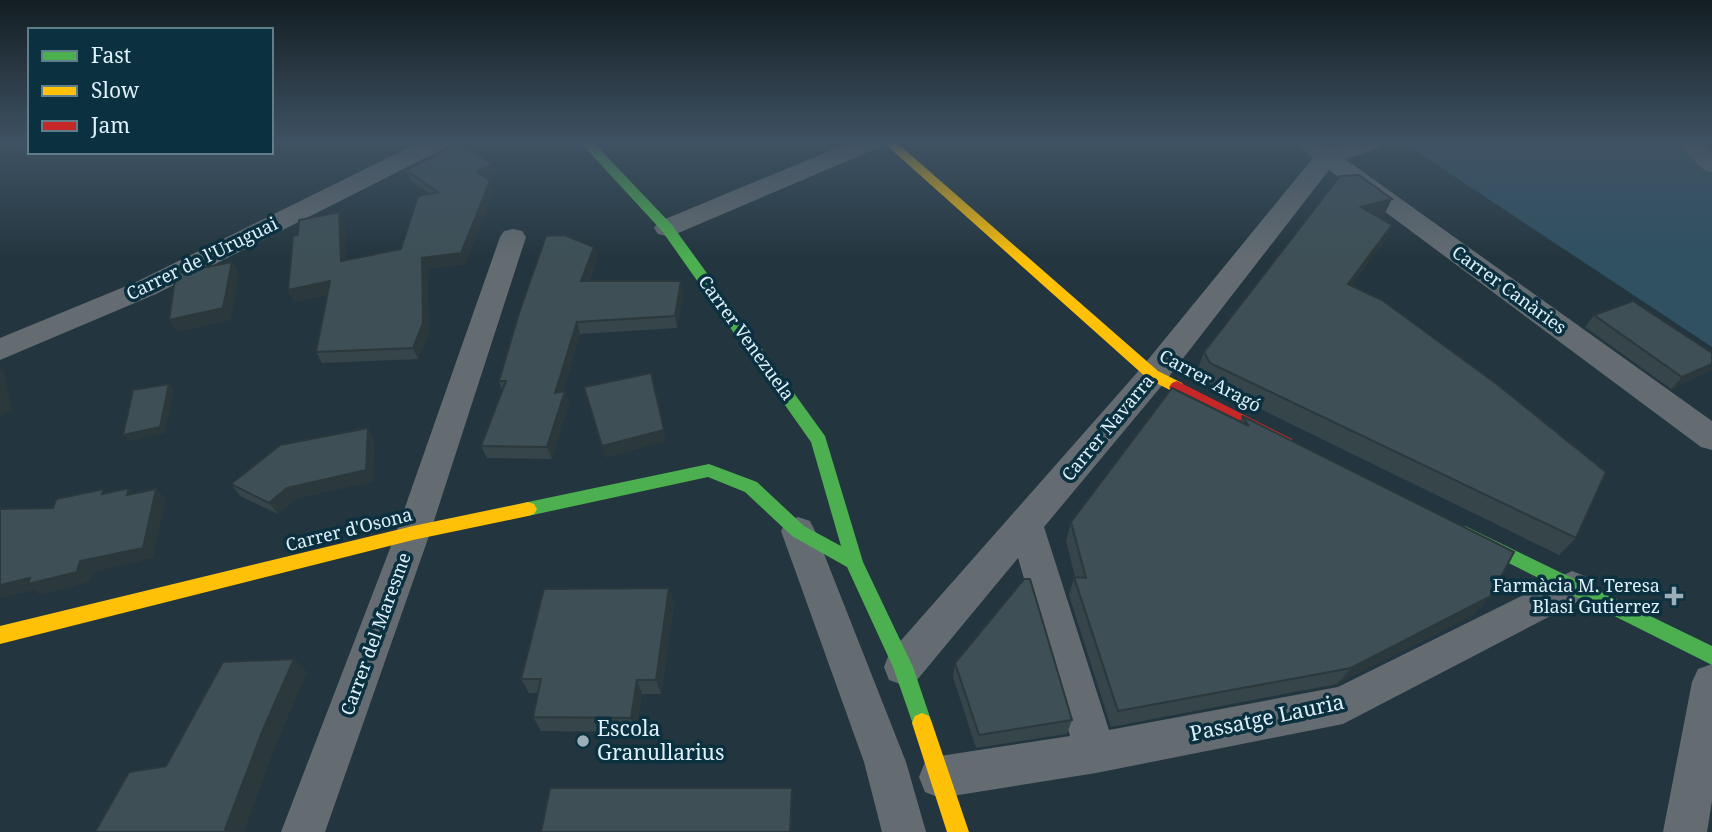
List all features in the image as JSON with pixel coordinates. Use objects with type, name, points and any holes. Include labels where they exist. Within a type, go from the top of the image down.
[{"type":"street","name":"Carrer de l'Uruguai","points":[[0,350],[146,288],[361,181]]},
{"type":"street","name":"Carrer Venezuela","points":[[623,181],[667,228],[819,440],[853,562],[903,667],[958,832]]},
{"type":"street","points":[[667,228],[780,181]]},
{"type":"street","name":"Carrer Aragó","points":[[932,181],[1153,375],[1301,450]]},
{"type":"street","name":"Carrer Navarra","points":[[903,667],[1153,375],[1295,181]]},
{"type":"street","name":"Carrer Canàries","points":[[1359,181],[1712,438]]},
{"type":"street","name":"Carrer del Maresme","points":[[303,832],[413,533],[513,237]]},
{"type":"street","name":"Carrer d'Osona","points":[[0,635],[413,533],[709,470],[751,487],[798,531]]},
{"type":"street","points":[[1026,525],[1096,753]]},
{"type":"street","points":[[1449,525],[1712,656]]},
{"type":"street","points":[[798,531],[853,562]]},
{"type":"street","points":[[798,531],[885,762],[904,832]]},
{"type":"street","name":"Passatge Lauria","points":[[940,777],[1096,753],[1343,705],[1572,587]]},
{"type":"street","points":[[1685,832],[1704,767],[1712,682]]},
{"type":"shaded area","points":[[1461,181],[1712,181],[1712,347]]},
{"type":"building","points":[[422,181],[490,181],[461,253],[422,258],[423,323],[413,348],[316,352],[330,281],[288,290],[293,236],[298,235],[299,220],[339,212],[341,261],[401,249],[418,196],[438,192]]},
{"type":"building","points":[[1336,181],[1367,181],[1392,199],[1361,207],[1392,225],[1348,284],[1382,300],[1498,385],[1606,472],[1576,538],[1210,363],[1204,352]]},
{"type":"building","points":[[564,235],[594,247],[581,281],[681,281],[675,316],[577,322],[555,393],[565,391],[547,447],[481,446],[506,381],[499,381],[546,236]]},
{"type":"building","points":[[232,262],[223,308],[169,320],[176,273]]},
{"type":"building","points":[[1633,301],[1712,353],[1712,364],[1682,377],[1594,315]]},
{"type":"building","points":[[651,373],[664,430],[602,446],[584,387]]},
{"type":"building","points":[[169,384],[160,427],[123,435],[133,390]]},
{"type":"building","points":[[1172,388],[1249,426],[1242,416],[1514,552],[1491,596],[1351,668],[1118,711],[1074,577],[1086,578],[1071,522]]},
{"type":"building","points":[[368,428],[366,470],[287,488],[269,503],[231,484],[280,445]]},
{"type":"building","points":[[129,488],[127,495],[156,489],[143,548],[80,561],[77,572],[28,584],[30,578],[0,585],[0,509],[53,508],[56,499],[104,489],[102,494]]},
{"type":"building","points":[[1024,579],[1030,579],[1072,720],[979,735],[955,663]]},
{"type":"building","points":[[669,588],[656,680],[637,680],[631,718],[533,717],[541,679],[521,679],[544,589]]},
{"type":"building","points":[[294,659],[262,732],[224,832],[95,832],[129,772],[166,766],[223,662]]},
{"type":"building","points":[[550,788],[792,788],[790,832],[541,832]]},
{"type":"traffic: fast","points":[[623,181],[667,228],[819,440],[854,562],[903,667],[922,723]]},
{"type":"traffic: fast","points":[[528,509],[709,470],[751,487],[798,531],[854,562]]},
{"type":"traffic: fast","points":[[1465,533],[1712,656]]},
{"type":"traffic: slow","points":[[933,181],[1153,375],[1177,387]]},
{"type":"traffic: slow","points":[[0,635],[413,533],[528,509]]},
{"type":"traffic: slow","points":[[922,723],[958,832]]},
{"type":"traffic: jam","points":[[1177,387],[1286,443]]},
{"type":"place","name":"Farmàcia M. Teresa Blasi Gutierrez","points":[[1674,596]]},
{"type":"place","name":"Escola Granullarius","points":[[583,741]]}]
